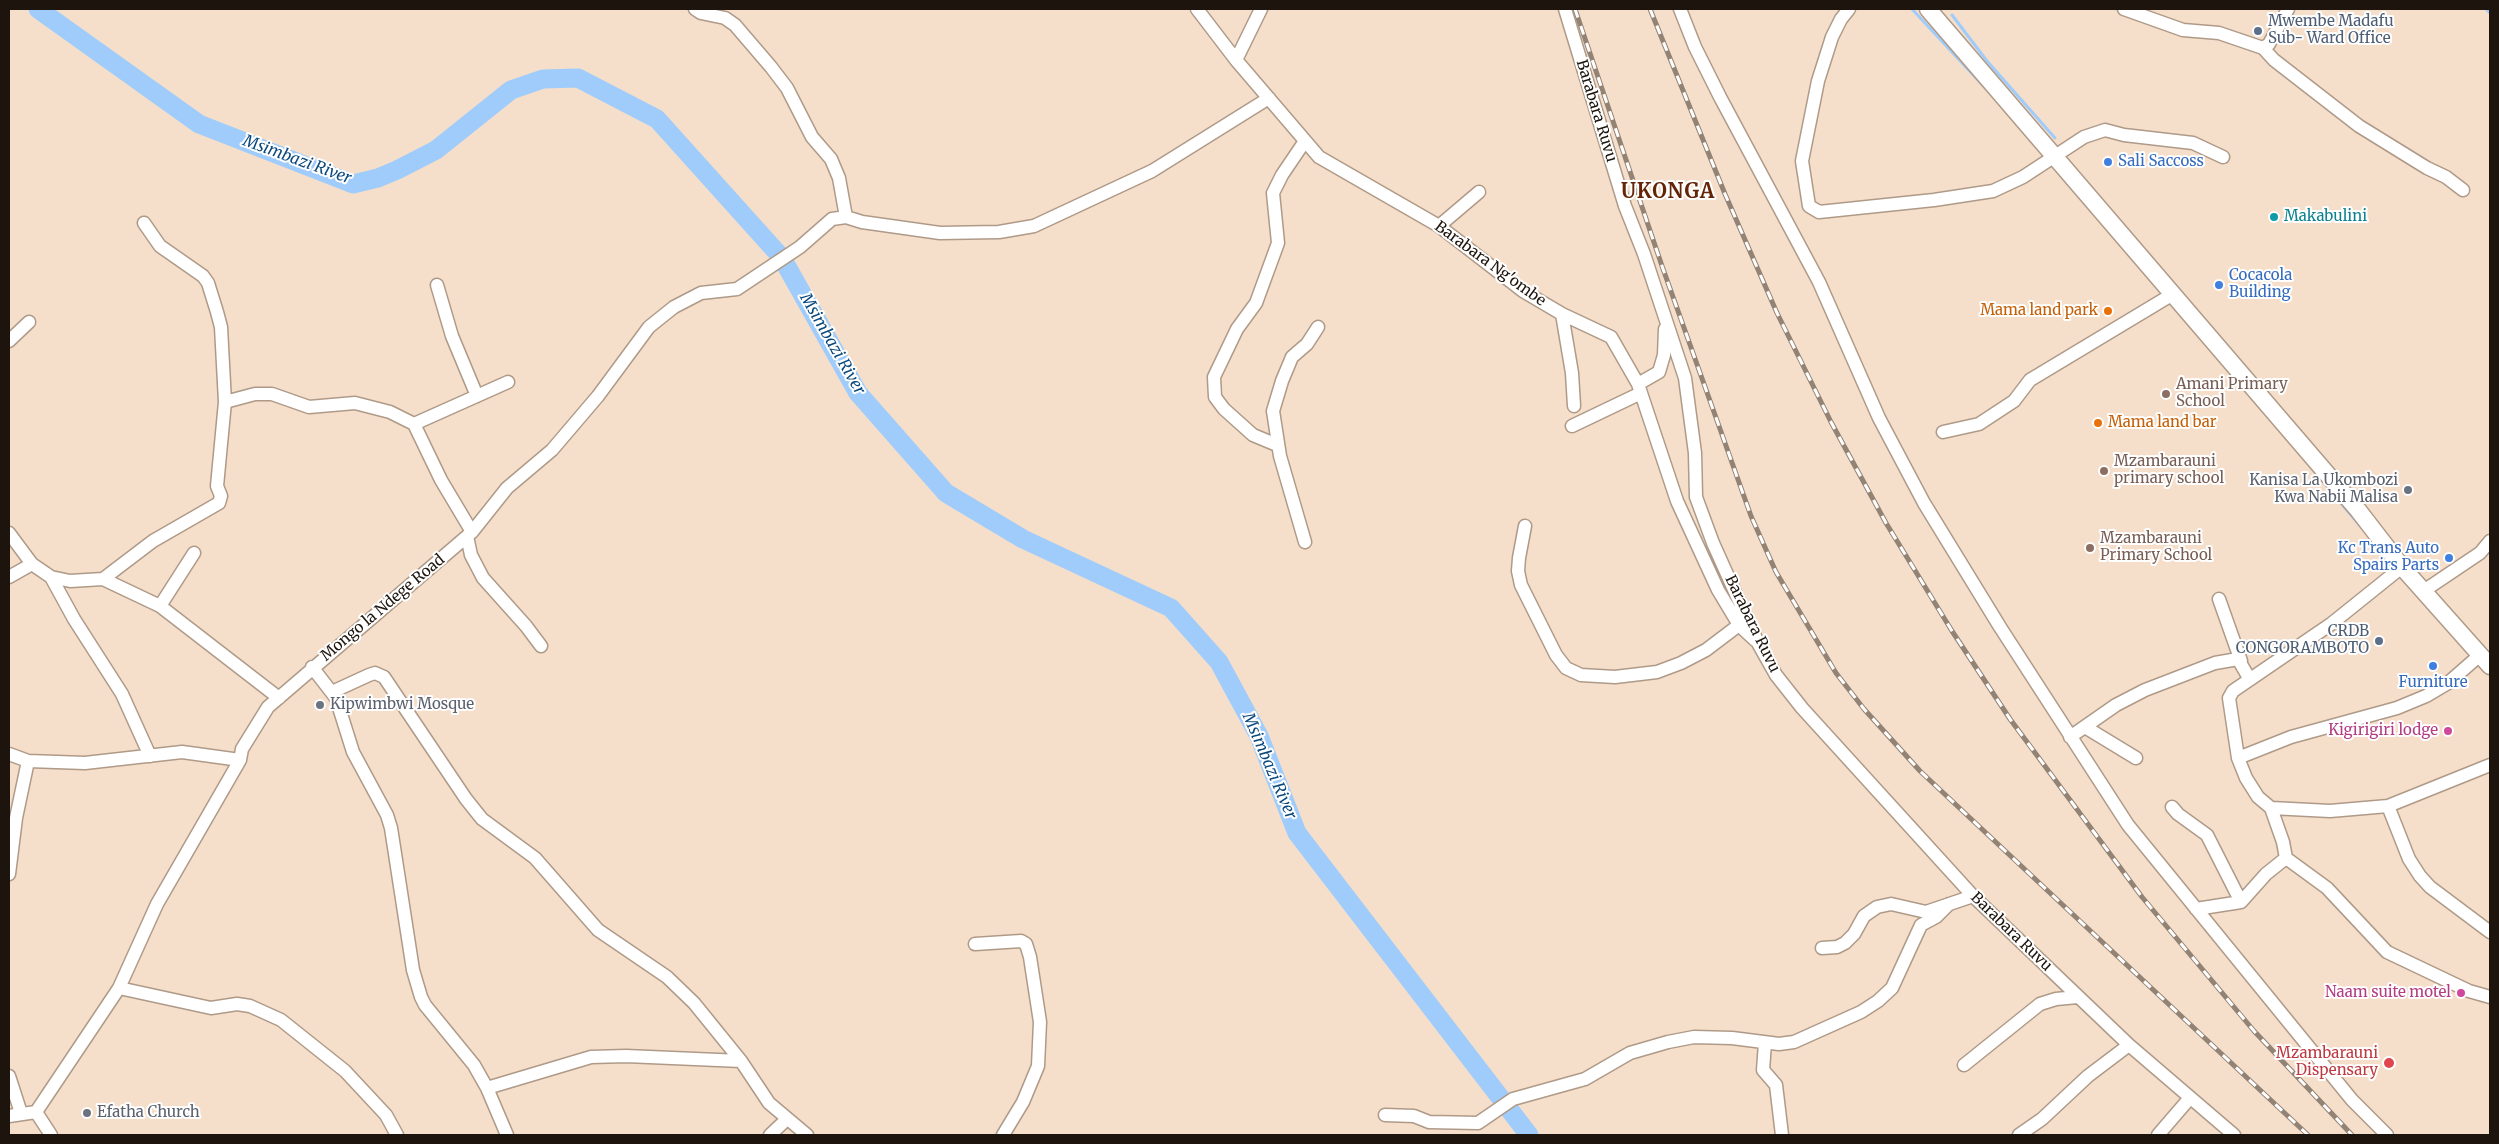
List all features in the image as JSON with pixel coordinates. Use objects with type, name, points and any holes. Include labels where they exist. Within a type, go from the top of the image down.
[{"type":"main road","points":[[1928,9],[2358,510],[2402,567],[2425,590],[2485,661]]},
{"type":"street","points":[[695,9],[701,13],[724,18],[735,25],[788,88],[805,126],[831,159],[839,178],[846,217],[862,222],[940,232],[999,232],[1034,226],[1152,171],[1269,98]]},
{"type":"street","name":"Barabara Ng'ombe","points":[[1197,9],[1236,60],[1319,157],[1440,226],[1523,291],[1562,314],[1611,337],[1640,388],[1677,501],[1726,606],[1739,625],[1758,643]]},
{"type":"street","points":[[1236,60],[1261,9]]},
{"type":"street","name":"Barabara Ruvu","points":[[1565,9],[1625,206],[1685,378],[1695,453],[1696,497],[1713,543],[1758,643],[1776,675],[1802,708],[1972,896],[2129,1045],[2189,1099],[2234,1135]]},
{"type":"street","points":[[1680,9],[1695,47],[1720,97],[1819,282],[1879,418],[1924,503],[2070,737],[2128,825],[2352,1100],[2387,1135]]},
{"type":"street","points":[[1849,9],[1840,19],[1817,85],[1802,162],[1809,206],[1818,212],[1934,200],[1993,191],[2016,182],[2084,137],[2105,130],[2124,135],[2193,143],[2223,157]]},
{"type":"street","points":[[2124,9],[2183,30],[2219,33],[2263,48],[2274,60],[2359,126],[2427,168],[2446,177],[2463,190]]},
{"type":"street","points":[[2263,48],[2269,44],[2288,9]]},
{"type":"street","points":[[1277,445],[1253,435],[1224,409],[1215,397],[1214,377],[1237,329],[1256,303],[1278,243],[1273,193],[1282,174],[1305,141]]},
{"type":"street","points":[[1440,226],[1479,192]]},
{"type":"street","name":"Mongo la Ndege Road","points":[[36,1112],[118,988],[157,904],[240,760],[242,749],[262,714],[312,667],[383,610],[470,534],[507,488],[552,450],[598,396],[649,327],[674,308],[701,293],[736,289],[800,247],[832,219],[846,217]]},
{"type":"street","points":[[103,579],[154,542],[219,503],[221,496],[217,486],[225,402],[221,327],[208,283],[197,272],[160,246],[144,223]]},
{"type":"street","points":[[437,285],[452,336],[477,396]]},
{"type":"street","points":[[1943,432],[1978,424],[2014,401],[2030,380],[2173,294]]},
{"type":"street","points":[[1562,314],[1572,373],[1574,406]]},
{"type":"street","points":[[1572,426],[1640,388],[1659,372],[1664,355],[1666,320]]},
{"type":"street","points":[[9,341],[29,322]]},
{"type":"street","points":[[1305,542],[1277,445],[1274,411],[1282,381],[1292,357],[1307,344],[1318,327]]},
{"type":"street","points":[[414,424],[508,382]]},
{"type":"street","points":[[225,402],[254,394],[272,394],[309,407],[355,403],[390,412],[414,424],[470,534],[471,555],[483,578],[526,626],[541,646]]},
{"type":"street","points":[[1525,526],[1518,571],[1521,585],[1556,655],[1566,668],[1580,675],[1614,677],[1658,672],[1682,663],[1706,650],[1739,625]]},
{"type":"street","points":[[9,534],[32,564],[51,576],[70,581],[103,579],[160,606],[279,698]]},
{"type":"street","points":[[2425,590],[2480,553],[2490,540]]},
{"type":"street","points":[[160,606],[194,553]]},
{"type":"street","points":[[9,577],[32,564]]},
{"type":"street","points":[[2402,567],[2331,624],[2249,678],[2233,691],[2229,698],[2238,758],[2246,778],[2258,797],[2270,808],[2283,842],[2286,858],[2328,888],[2388,952],[2469,991],[2489,998]]},
{"type":"street","points":[[51,576],[74,619],[122,694],[150,756]]},
{"type":"street","points":[[2219,599],[2249,678]]},
{"type":"street","points":[[2070,737],[2116,705],[2180,675],[2215,662],[2233,658],[2241,661]]},
{"type":"street","points":[[2238,758],[2291,737],[2397,708],[2426,696],[2485,661]]},
{"type":"street","points":[[312,667],[332,692],[353,752],[387,816],[391,828],[413,970],[425,1005],[474,1065],[487,1088],[506,1135]]},
{"type":"street","points":[[332,692],[375,673],[384,677],[466,799],[482,818],[535,858],[598,930],[667,977],[694,1003],[741,1061],[769,1103],[807,1135]]},
{"type":"street","points":[[2085,727],[2136,758]]},
{"type":"street","points":[[9,754],[28,761],[85,764],[182,752],[240,760]]},
{"type":"street","points":[[9,874],[16,818],[28,761]]},
{"type":"street","points":[[2270,808],[2330,811],[2388,806],[2490,765]]},
{"type":"street","points":[[2388,806],[2409,859],[2420,876],[2430,887],[2490,932]]},
{"type":"street","points":[[2172,807],[2178,814],[2208,835],[2241,902]]},
{"type":"street","points":[[2196,909],[2241,902],[2266,874],[2286,858]]},
{"type":"street","points":[[1822,948],[1837,947],[1845,943],[1854,934],[1864,916],[1877,907],[1891,904],[1926,912],[1972,896]]},
{"type":"street","points":[[1384,1115],[1414,1116],[1429,1122],[1478,1123],[1512,1099],[1584,1079],[1630,1053],[1668,1042],[1694,1037],[1732,1038],[1779,1044],[1794,1042],[1861,1012],[1878,1001],[1892,988],[1921,926],[1936,917],[1949,904]]},
{"type":"street","points":[[975,944],[1021,940],[1026,944],[1030,957],[1040,1022],[1038,1066],[1023,1102],[1003,1135]]},
{"type":"street","points":[[118,988],[211,1008],[237,1004],[250,1006],[282,1020],[345,1071],[386,1115],[397,1135]]},
{"type":"street","points":[[1964,1065],[2040,1004],[2056,999],[2078,997]]},
{"type":"street","points":[[1765,1043],[1764,1070],[1776,1085],[1782,1135]]},
{"type":"street","points":[[2019,1135],[2042,1119],[2088,1076],[2129,1045]]},
{"type":"street","points":[[487,1088],[591,1057],[626,1056],[741,1061]]},
{"type":"street","points":[[9,1076],[15,1114],[36,1112],[51,1135]]},
{"type":"street","points":[[2158,1135],[2189,1099]]},
{"type":"street","points":[[770,1135],[787,1119]]},
{"type":"waterway","name":"Msimbazi River","points":[[38,9],[199,124],[353,184],[378,178],[436,150],[511,90],[543,79],[578,78],[657,119],[782,258],[858,393],[946,493],[1023,539],[1171,608],[1219,662],[1259,736],[1297,833],[1529,1135]]},
{"type":"waterway","points":[[1912,9],[1990,93]]},
{"type":"waterway","points":[[2486,9],[2490,13]]},
{"type":"waterway","points":[[1952,15],[1987,61],[2055,138]]},
{"type":"waterway","points":[[2329,489],[2362,528]]},
{"type":"railway","points":[[1575,9],[1662,266],[1751,516],[1776,572],[1836,673],[1864,709],[1920,771],[2308,1135]]},
{"type":"railway","points":[[1650,9],[1725,194],[1777,313],[1831,422],[1886,523],[1952,631],[2010,719],[2142,897],[2254,1031],[2352,1135]]},
{"type":"place","name":"Mwembe Madafu Sub- Ward Office","points":[[2258,31]]},
{"type":"place","name":"Sali Saccoss","points":[[2108,162]]},
{"type":"place","name":"Makabulini","points":[[2274,217]]},
{"type":"place","name":"Cocacola Building","points":[[2219,285]]},
{"type":"place","name":"Mama land park","points":[[2108,311]]},
{"type":"place","name":"Amani Primary School","points":[[2166,394]]},
{"type":"place","name":"Mama land bar","points":[[2098,423]]},
{"type":"place","name":"Mzambarauni primary school","points":[[2104,471]]},
{"type":"place","name":"Kanisa La Ukombozi Kwa Nabii Malisa","points":[[2408,490]]},
{"type":"place","name":"Mzambarauni Primary School","points":[[2090,548]]},
{"type":"place","name":"Kc Trans Auto Spairs Parts","points":[[2449,558]]},
{"type":"place","name":"CRDB CONGORAMBOTO","points":[[2379,641]]},
{"type":"place","name":"Furniture","points":[[2433,666]]},
{"type":"place","name":"Kipwimbwi Mosque","points":[[320,705]]},
{"type":"place","name":"Kigirigiri lodge","points":[[2448,731]]},
{"type":"place","name":"Naam suite motel","points":[[2461,993]]},
{"type":"place","name":"Mzambarauni Dispensary","points":[[2389,1063]]},
{"type":"place","name":"Efatha Church","points":[[87,1113]]},
{"type":"district","name":"UKONGA","points":[[1668,192]]}]
